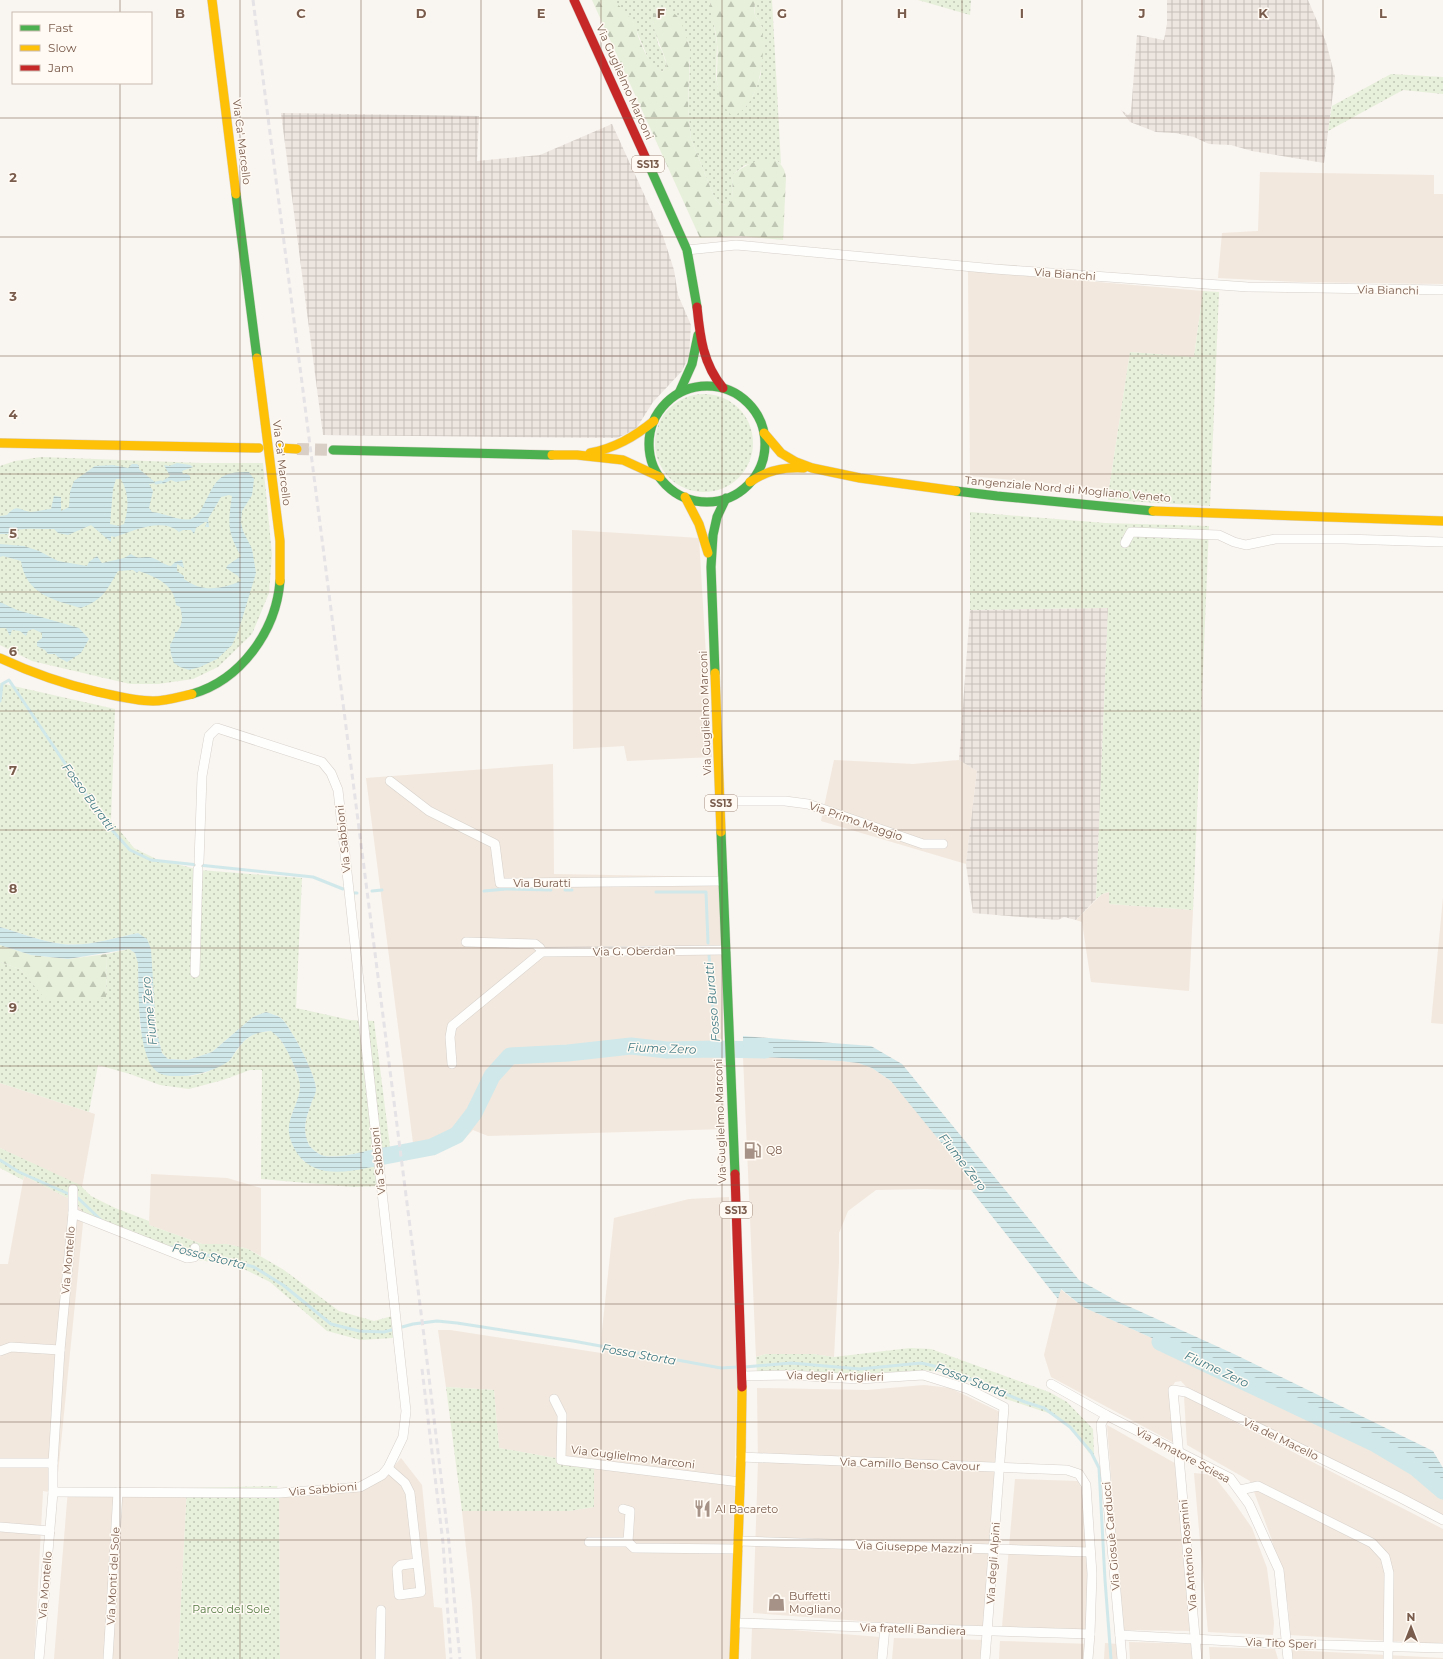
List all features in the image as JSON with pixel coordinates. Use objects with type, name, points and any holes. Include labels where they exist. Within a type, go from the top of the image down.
[{"type":"main road","name":"Via Ca' Marcello","points":[[0,658],[47,677],[112,696],[142,701],[167,700],[192,694],[204,689],[233,672],[248,657],[261,640],[274,612],[279,591],[281,573],[280,541],[212,0]]},
{"type":"main road","name":"Via Guglielmo Marconi","points":[[574,0],[687,250],[696,294],[699,334],[710,370],[715,381],[723,388]]},
{"type":"main road","name":"Via Guglielmo Marconi","points":[[680,393],[692,364],[699,334]]},
{"type":"main road","name":"Via Guglielmo Marconi","points":[[710,386],[723,388],[734,393],[749,405],[760,421],[764,433],[762,461],[750,482],[741,491],[726,498],[704,501],[685,497],[673,490],[660,477],[653,465],[649,446],[650,433],[654,421],[664,405],[685,390],[710,386]]},
{"type":"main road","points":[[577,455],[604,450],[620,445],[634,438],[654,421]]},
{"type":"main road","name":"Tangenziale Nord di Mogliano Veneto","points":[[764,433],[781,453],[796,462],[812,468],[860,478],[997,496],[1137,510],[1443,521]]},
{"type":"main road","name":"Via Ca' Marcello","points":[[1,444],[84,444],[259,448]]},
{"type":"main road","points":[[280,448],[297,449]]},
{"type":"main road","points":[[333,450],[507,455],[577,455],[623,460],[660,477]]},
{"type":"main road","name":"Tangenziale Nord di Mogliano Veneto","points":[[750,482],[759,475],[778,469],[812,468]]},
{"type":"main road","name":"Via Guglielmo Marconi","points":[[685,497],[691,505],[701,525],[711,567]]},
{"type":"main road","name":"Via Guglielmo Marconi","points":[[726,498],[717,517],[713,535],[711,567],[742,1361],[741,1457],[734,1659]]},
{"type":"street","name":"Via Bianchi","points":[[687,250],[736,245],[995,269],[1248,287],[1443,290]]},
{"type":"street","points":[[1125,543],[1131,532],[1219,535],[1234,542],[1246,545],[1275,539],[1344,539],[1443,542]]},
{"type":"street","name":"Via Sabbioni","points":[[53,1492],[279,1493],[360,1487],[382,1476],[388,1468],[403,1438],[406,1411],[338,790],[331,773],[322,762],[217,728],[209,736],[202,776],[195,973]]},
{"type":"street","name":"Via Buratti","points":[[390,782],[429,811],[495,844],[500,883],[723,881]]},
{"type":"street","name":"Via Primo Maggio","points":[[721,801],[785,801],[808,804],[923,844],[943,844]]},
{"type":"street","name":"Via G. Oberdan","points":[[466,942],[535,944],[542,952],[726,950]]},
{"type":"street","points":[[452,1064],[450,1037],[452,1026],[542,952]]},
{"type":"street","points":[[73,1190],[73,1213]]},
{"type":"street","name":"Via Montello","points":[[39,1659],[53,1492],[53,1463],[60,1350],[73,1213],[187,1258],[195,1252]]},
{"type":"street","points":[[0,1351],[12,1347],[60,1350]]},
{"type":"street","name":"Via degli Artiglieri","points":[[742,1376],[790,1375],[859,1379],[923,1375],[968,1389],[1004,1407],[1000,1467]]},
{"type":"street","name":"Via Amatore Sciesa","points":[[1050,1384],[1106,1415],[1230,1478],[1249,1504],[1280,1570],[1288,1659]]},
{"type":"street","name":"Via del Macello","points":[[1180,1452],[1173,1390],[1186,1392],[1443,1520]]},
{"type":"street","name":"Via Guglielmo Marconi","points":[[554,1399],[562,1415],[561,1460],[740,1482]]},
{"type":"street","name":"Via Giosuè Carducci","points":[[1106,1415],[1101,1424],[1122,1659]]},
{"type":"street","name":"Via Antonio Rosmini","points":[[1180,1452],[1197,1659]]},
{"type":"street","name":"Via Camillo Benso Cavour","points":[[741,1457],[1067,1470],[1079,1474],[1086,1485],[1090,1552]]},
{"type":"street","points":[[0,1463],[53,1463]]},
{"type":"street","name":"Via degli Alpini","points":[[985,1659],[1000,1467]]},
{"type":"street","points":[[388,1468],[405,1483],[410,1493],[416,1563]]},
{"type":"street","points":[[1240,1490],[1258,1486],[1372,1543],[1385,1556],[1389,1573],[1388,1659]]},
{"type":"street","name":"Via Monti del Sole","points":[[108,1659],[118,1492]]},
{"type":"street","points":[[623,1509],[630,1510],[628,1542]]},
{"type":"street","points":[[0,1527],[50,1531]]},
{"type":"street","points":[[589,1542],[628,1542],[634,1548],[738,1545]]},
{"type":"street","name":"Via Giuseppe Mazzini","points":[[738,1545],[1090,1552]]},
{"type":"street","points":[[1088,1659],[1092,1574],[1090,1552]]},
{"type":"street","points":[[380,1659],[381,1610]]},
{"type":"street","name":"Via fratelli Bandiera","points":[[736,1623],[1090,1634]]},
{"type":"street","points":[[882,1659],[885,1627]]},
{"type":"street","name":"Via Tito Speri","points":[[1120,1636],[1195,1638],[1287,1644],[1443,1648]]},
{"type":"shaded area","points":[[1167,0],[1308,0],[1326,42],[1335,77],[1324,163],[1252,151],[1231,145],[1209,144],[1194,137],[1175,133],[1156,132],[1130,122],[1121,110],[1128,115],[1131,112],[1137,35],[1164,40],[1167,24]]},
{"type":"shaded area","points":[[281,113],[479,116],[477,161],[540,155],[612,124],[663,236],[674,270],[678,295],[691,325],[689,356],[682,371],[653,402],[636,429],[617,438],[323,435]]},
{"type":"shaded area","points":[[1260,172],[1434,175],[1434,194],[1443,194],[1443,284],[1299,282],[1218,278],[1222,233],[1258,231]]},
{"type":"shaded area","points":[[968,271],[1203,291],[1194,357],[1130,352],[1109,489],[970,476]]},
{"type":"shaded area","points":[[572,530],[699,538],[712,757],[627,761],[624,746],[573,749]]},
{"type":"shaded area","points":[[1108,608],[1096,899],[1076,920],[1064,917],[1058,920],[973,913],[966,864],[977,771],[959,760],[970,610]]},
{"type":"shaded area","points":[[834,760],[913,764],[959,760],[977,771],[966,864],[821,821]]},
{"type":"shaded area","points":[[553,764],[554,874],[720,877],[725,1129],[488,1136],[473,1130],[461,1142],[433,1155],[415,1158],[366,778]]},
{"type":"shaded area","points":[[1110,892],[1109,904],[1193,910],[1189,991],[1091,982],[1082,922],[1076,920],[1102,894]]},
{"type":"shaded area","points":[[1443,898],[1443,1024],[1431,1023]]},
{"type":"shaded area","points":[[743,1056],[841,1061],[858,1063],[872,1068],[891,1081],[898,1088],[978,1189],[876,1190],[848,1211],[839,1233],[834,1357],[813,1354],[766,1354],[756,1357]]},
{"type":"shaded area","points":[[0,1083],[95,1114],[82,1187],[0,1148]]},
{"type":"shaded area","points":[[151,1174],[227,1178],[261,1188],[261,1256],[248,1249],[227,1244],[202,1244],[149,1225]]},
{"type":"shaded area","points":[[24,1176],[74,1201],[84,1213],[56,1493],[43,1491],[34,1659],[0,1659],[0,1264],[8,1264]]},
{"type":"shaded area","points":[[729,1197],[737,1376],[730,1659],[476,1659],[472,1603],[462,1511],[569,1511],[594,1507],[594,1465],[499,1448],[494,1390],[446,1387],[438,1330],[450,1330],[601,1353],[614,1218],[689,1199]]},
{"type":"shaded area","points":[[1060,1289],[1083,1307],[1243,1379],[1423,1468],[1443,1499],[1443,1518],[1188,1389],[1181,1381],[1175,1382],[1172,1387],[1178,1445],[1051,1377],[1044,1355]]},
{"type":"shaded area","points":[[924,1385],[950,1388],[1000,1412],[987,1626],[888,1623],[753,1613],[758,1462],[757,1388],[867,1390]]},
{"type":"shaded area","points":[[1184,1396],[1443,1529],[1443,1644],[1290,1635],[1288,1605],[1272,1540],[1250,1481],[1187,1445]]},
{"type":"shaded area","points":[[1107,1425],[1180,1466],[1193,1631],[1123,1630]]},
{"type":"shaded area","points":[[401,1458],[422,1485],[434,1607],[442,1608],[446,1659],[280,1659],[279,1495],[324,1496],[362,1489],[384,1478]]},
{"type":"shaded area","points":[[1194,1473],[1213,1475],[1252,1528],[1267,1568],[1274,1623],[1273,1635],[1208,1632]]},
{"type":"shaded area","points":[[1015,1479],[1078,1481],[1081,1488],[1089,1555],[1091,1630],[1002,1627]]},
{"type":"shaded area","points":[[187,1488],[178,1659],[54,1659],[68,1490]]},
{"type":"shaded area","points":[[752,1627],[880,1637],[878,1659],[751,1659]]},
{"type":"shaded area","points":[[894,1638],[986,1640],[984,1659],[892,1659]]},
{"type":"shaded area","points":[[1000,1641],[1091,1644],[1089,1659],[999,1659]]},
{"type":"shaded area","points":[[1129,1642],[1195,1644],[1196,1659],[1130,1659]]},
{"type":"shaded area","points":[[1105,1643],[1117,1644],[1118,1659],[1104,1659]]},
{"type":"shaded area","points":[[1209,1647],[1275,1649],[1278,1659],[1210,1659]]},
{"type":"shaded area","points":[[1291,1650],[1443,1658],[1443,1659],[1292,1659]]},
{"type":"green space","points":[[592,0],[613,0],[622,9],[636,27],[642,46],[650,61],[662,72],[667,66],[654,28],[653,14],[660,11],[669,10],[681,21],[690,49],[688,108],[691,139],[715,199],[720,204],[728,205],[732,199],[733,174],[743,167],[753,163],[775,159],[783,167],[786,178],[783,240],[741,236],[700,238]]},
{"type":"green space","points":[[613,0],[710,0],[717,44],[716,76],[718,90],[748,102],[753,96],[761,74],[762,27],[755,15],[755,0],[772,0],[781,164],[775,159],[745,165],[733,174],[732,200],[728,205],[720,204],[715,199],[691,139],[688,108],[690,65],[688,42],[685,35],[653,21],[658,44],[667,66],[662,72],[650,63],[633,22]]},
{"type":"green space","points":[[710,0],[755,0],[755,15],[762,27],[762,65],[755,92],[749,103],[741,111],[732,116],[720,98],[718,90],[718,53]]},
{"type":"green space","points":[[918,0],[971,0],[970,15]]},
{"type":"green space","points":[[1391,74],[1443,77],[1443,94],[1403,90],[1328,131],[1332,106]]},
{"type":"green space","points":[[1203,291],[1219,292],[1210,506],[1108,500],[1130,352],[1194,357]]},
{"type":"green space","points":[[704,394],[723,398],[738,409],[749,424],[753,443],[749,462],[738,477],[723,488],[704,492],[685,488],[670,477],[659,462],[655,443],[659,424],[670,409],[685,398]]},
{"type":"green space","points":[[41,457],[201,463],[263,463],[272,554],[269,593],[252,634],[218,667],[193,679],[158,684],[130,684],[32,661],[0,645],[0,466],[15,461]]},
{"type":"green space","points":[[970,512],[1105,523],[1209,526],[1193,910],[1109,904],[1109,892],[1102,894],[1096,899],[1108,608],[970,610]]},
{"type":"green space","points":[[0,683],[115,709],[111,820],[134,848],[156,859],[200,870],[302,878],[296,1008],[350,1020],[374,1021],[390,1147],[346,1155],[329,1156],[321,1155],[309,1145],[305,1134],[305,1128],[316,1090],[315,1082],[308,1063],[291,1031],[281,1018],[276,1015],[266,1012],[253,1017],[212,1052],[188,1060],[168,1059],[162,1053],[156,1029],[153,1000],[138,933],[100,942],[72,945],[46,941],[0,927]]},
{"type":"green space","points":[[0,945],[31,955],[68,959],[107,954],[106,998],[92,1000],[47,1001],[20,969],[0,962]]},
{"type":"green space","points":[[129,949],[135,953],[138,962],[140,1029],[171,1076],[191,1076],[205,1073],[229,1061],[244,1041],[255,1033],[271,1031],[278,1036],[289,1053],[301,1085],[298,1099],[292,1114],[303,1161],[379,1165],[382,1186],[353,1187],[261,1179],[262,1070],[250,1070],[223,1080],[189,1089],[160,1085],[130,1074],[98,1065],[89,1112],[0,1083],[0,962],[20,969],[47,1000],[106,998],[107,954]]},
{"type":"green space","points":[[0,1148],[80,1185],[91,1196],[115,1208],[149,1221],[149,1225],[202,1244],[227,1244],[248,1249],[284,1270],[339,1311],[374,1321],[396,1315],[398,1336],[392,1338],[361,1340],[327,1331],[270,1282],[236,1265],[191,1260],[84,1213],[74,1201],[24,1176],[23,1180],[0,1168]]},
{"type":"green space","points":[[910,1348],[931,1349],[1049,1392],[1067,1402],[1093,1429],[1094,1455],[1089,1453],[1076,1433],[1054,1415],[1006,1399],[954,1374],[924,1370],[880,1375],[757,1373],[756,1357],[766,1354],[813,1354],[834,1357]]},
{"type":"green space","points":[[446,1387],[494,1390],[499,1448],[594,1465],[594,1507],[569,1511],[462,1511]]},
{"type":"green space","name":"Parco del Sole","points":[[277,1486],[279,1495],[280,1659],[178,1659],[187,1488]]},
{"type":"water","points":[[177,463],[190,465],[193,467],[182,471],[183,474],[190,476],[190,480],[176,482],[171,480],[163,484],[161,482],[170,476],[164,465],[169,466]]},
{"type":"water","points":[[132,464],[137,464],[139,469],[156,483],[149,484],[153,491],[149,508],[152,512],[187,520],[198,514],[214,485],[223,476],[238,472],[249,472],[254,479],[252,495],[242,511],[241,522],[243,531],[252,549],[256,573],[239,629],[232,645],[217,659],[200,667],[189,670],[174,663],[170,645],[175,636],[175,632],[177,632],[180,626],[182,614],[180,607],[176,605],[172,592],[158,579],[139,571],[137,573],[133,570],[118,571],[100,598],[81,608],[42,594],[29,581],[24,572],[21,561],[3,556],[0,557],[0,544],[24,546],[39,551],[58,561],[87,566],[89,562],[97,556],[102,563],[124,558],[131,554],[139,558],[153,558],[171,566],[175,562],[182,560],[184,568],[177,564],[177,571],[184,576],[184,579],[205,588],[219,588],[241,581],[238,576],[226,568],[241,556],[236,548],[231,534],[229,521],[232,496],[229,495],[221,497],[208,519],[209,527],[205,527],[207,522],[205,522],[196,528],[194,534],[191,530],[183,530],[179,532],[172,528],[156,525],[115,537],[111,536],[111,542],[91,525],[68,535],[58,533],[54,529],[19,529],[14,530],[10,534],[0,534],[0,516],[7,515],[13,509],[18,508],[31,512],[51,509],[54,496],[61,497],[61,511],[69,507],[70,492],[74,481],[95,466],[113,465],[128,468]],"holes":[[[116,479],[121,479],[127,495],[127,512],[124,524],[119,526],[110,524],[113,489]]]},
{"type":"water","points":[[0,602],[17,610],[79,628],[89,639],[81,653],[67,662],[55,654],[48,654],[45,650],[37,646],[37,642],[42,638],[42,633],[33,629],[28,631],[26,636],[20,631],[12,630],[10,636],[6,628],[0,628]]},
{"type":"water","points":[[0,927],[54,943],[72,945],[91,943],[138,933],[147,939],[151,949],[156,1029],[162,1053],[168,1059],[188,1060],[212,1052],[253,1017],[266,1012],[276,1015],[281,1018],[291,1031],[308,1063],[315,1082],[316,1092],[308,1112],[305,1128],[309,1145],[321,1155],[329,1156],[346,1155],[390,1147],[392,1162],[341,1172],[316,1168],[306,1163],[293,1146],[289,1133],[290,1121],[298,1098],[300,1082],[285,1046],[271,1031],[250,1036],[240,1046],[229,1061],[213,1069],[189,1076],[171,1076],[159,1073],[152,1066],[146,1054],[143,1039],[140,1022],[138,963],[135,953],[129,949],[68,959],[31,955],[0,945]]},
{"type":"water","points":[[743,1036],[871,1046],[902,1064],[1079,1280],[1117,1301],[1234,1354],[1433,1451],[1443,1468],[1443,1499],[1423,1468],[1243,1379],[1083,1307],[1061,1289],[1058,1299],[971,1190],[978,1188],[891,1081],[872,1068],[858,1063],[743,1056]]},
{"type":"waterway","points":[[156,483],[161,482]]},
{"type":"waterway","name":"Fosso Buratti","points":[[0,701],[2,684],[9,680],[103,820],[130,850],[151,860],[313,877],[343,889]]},
{"type":"waterway","name":"Fosso Buratti","points":[[484,891],[506,889],[551,890]]},
{"type":"waterway","name":"Fosso Buratti","points":[[372,891],[382,890]]},
{"type":"waterway","name":"Fosso Buratti","points":[[565,890],[572,890]]},
{"type":"waterway","name":"Fosso Buratti","points":[[656,892],[706,892],[708,943]]},
{"type":"waterway","name":"Fosso Buratti","points":[[709,955],[716,1049]]},
{"type":"waterway","name":"Fiume Zero","points":[[369,1159],[432,1147],[457,1135],[474,1113],[492,1076],[510,1056],[568,1053],[631,1046],[667,1050],[765,1050]]},
{"type":"waterway","name":"Fossa Storta","points":[[0,1160],[19,1172],[78,1198],[102,1221]]},
{"type":"waterway","name":"Fossa Storta","points":[[171,1247],[189,1253],[215,1256],[254,1267],[283,1285],[331,1324],[359,1331],[384,1332],[413,1324],[437,1321],[573,1341],[721,1368],[738,1367]]},
{"type":"waterway","name":"Fiume Zero","points":[[1160,1342],[1374,1443],[1416,1468],[1443,1491]]},
{"type":"waterway","name":"Fossa Storta","points":[[745,1367],[791,1363],[860,1369],[921,1363],[943,1368],[1025,1402],[1044,1408],[1070,1427],[1091,1452],[1099,1468],[1111,1659]]},
{"type":"tunnel","points":[[297,449],[333,450]]},
{"type":"railway","points":[[253,0],[424,1336],[449,1543],[460,1659]]},
{"type":"railway","points":[[422,1369],[443,1543],[451,1659]]},
{"type":"traffic: fast","points":[[648,163],[687,250],[697,307]]},
{"type":"traffic: fast","points":[[236,194],[257,358]]},
{"type":"traffic: fast","points":[[679,393],[692,364],[698,335]]},
{"type":"traffic: fast","points":[[707,386],[729,391],[748,403],[760,422],[765,444],[760,466],[748,485],[729,497],[707,502],[685,497],[666,485],[654,466],[649,444],[654,422],[666,403],[685,391],[707,386]]},
{"type":"traffic: fast","points":[[333,450],[552,455]]},
{"type":"traffic: fast","points":[[956,491],[1153,511]]},
{"type":"traffic: fast","points":[[715,673],[711,567],[713,535],[717,517],[726,498]]},
{"type":"traffic: fast","points":[[192,694],[210,687],[226,677],[253,651],[271,618],[277,600],[280,581]]},
{"type":"traffic: fast","points":[[721,832],[735,1174]]},
{"type":"traffic: slow","points":[[212,0],[236,194]]},
{"type":"traffic: slow","points":[[257,358],[280,541],[280,581]]},
{"type":"traffic: slow","points":[[590,453],[616,445],[639,432],[654,421]]},
{"type":"traffic: slow","points":[[764,433],[781,453],[796,462],[812,468],[860,478],[956,491]]},
{"type":"traffic: slow","points":[[0,443],[259,448]]},
{"type":"traffic: slow","points":[[280,448],[297,449]]},
{"type":"traffic: slow","points":[[552,455],[577,455],[623,460],[660,477]]},
{"type":"traffic: slow","points":[[750,482],[776,470],[804,468]]},
{"type":"traffic: slow","points":[[685,497],[699,524],[708,553]]},
{"type":"traffic: slow","points":[[1153,511],[1443,521]]},
{"type":"traffic: slow","points":[[0,658],[24,669],[60,682],[125,698],[158,701],[192,694]]},
{"type":"traffic: slow","points":[[715,673],[721,832]]},
{"type":"traffic: slow","points":[[734,1659],[742,1387]]},
{"type":"traffic: jam","points":[[574,0],[648,163]]},
{"type":"traffic: jam","points":[[697,307],[701,339],[707,360],[716,379],[723,388]]},
{"type":"traffic: jam","points":[[735,1174],[742,1387]]},
{"type":"place","name":"Q8","points":[[753,1150]]},
{"type":"place","name":"Al Bacareto","points":[[702,1509]]},
{"type":"place","name":"Buffetti Mogliano","points":[[776,1602]]}]
